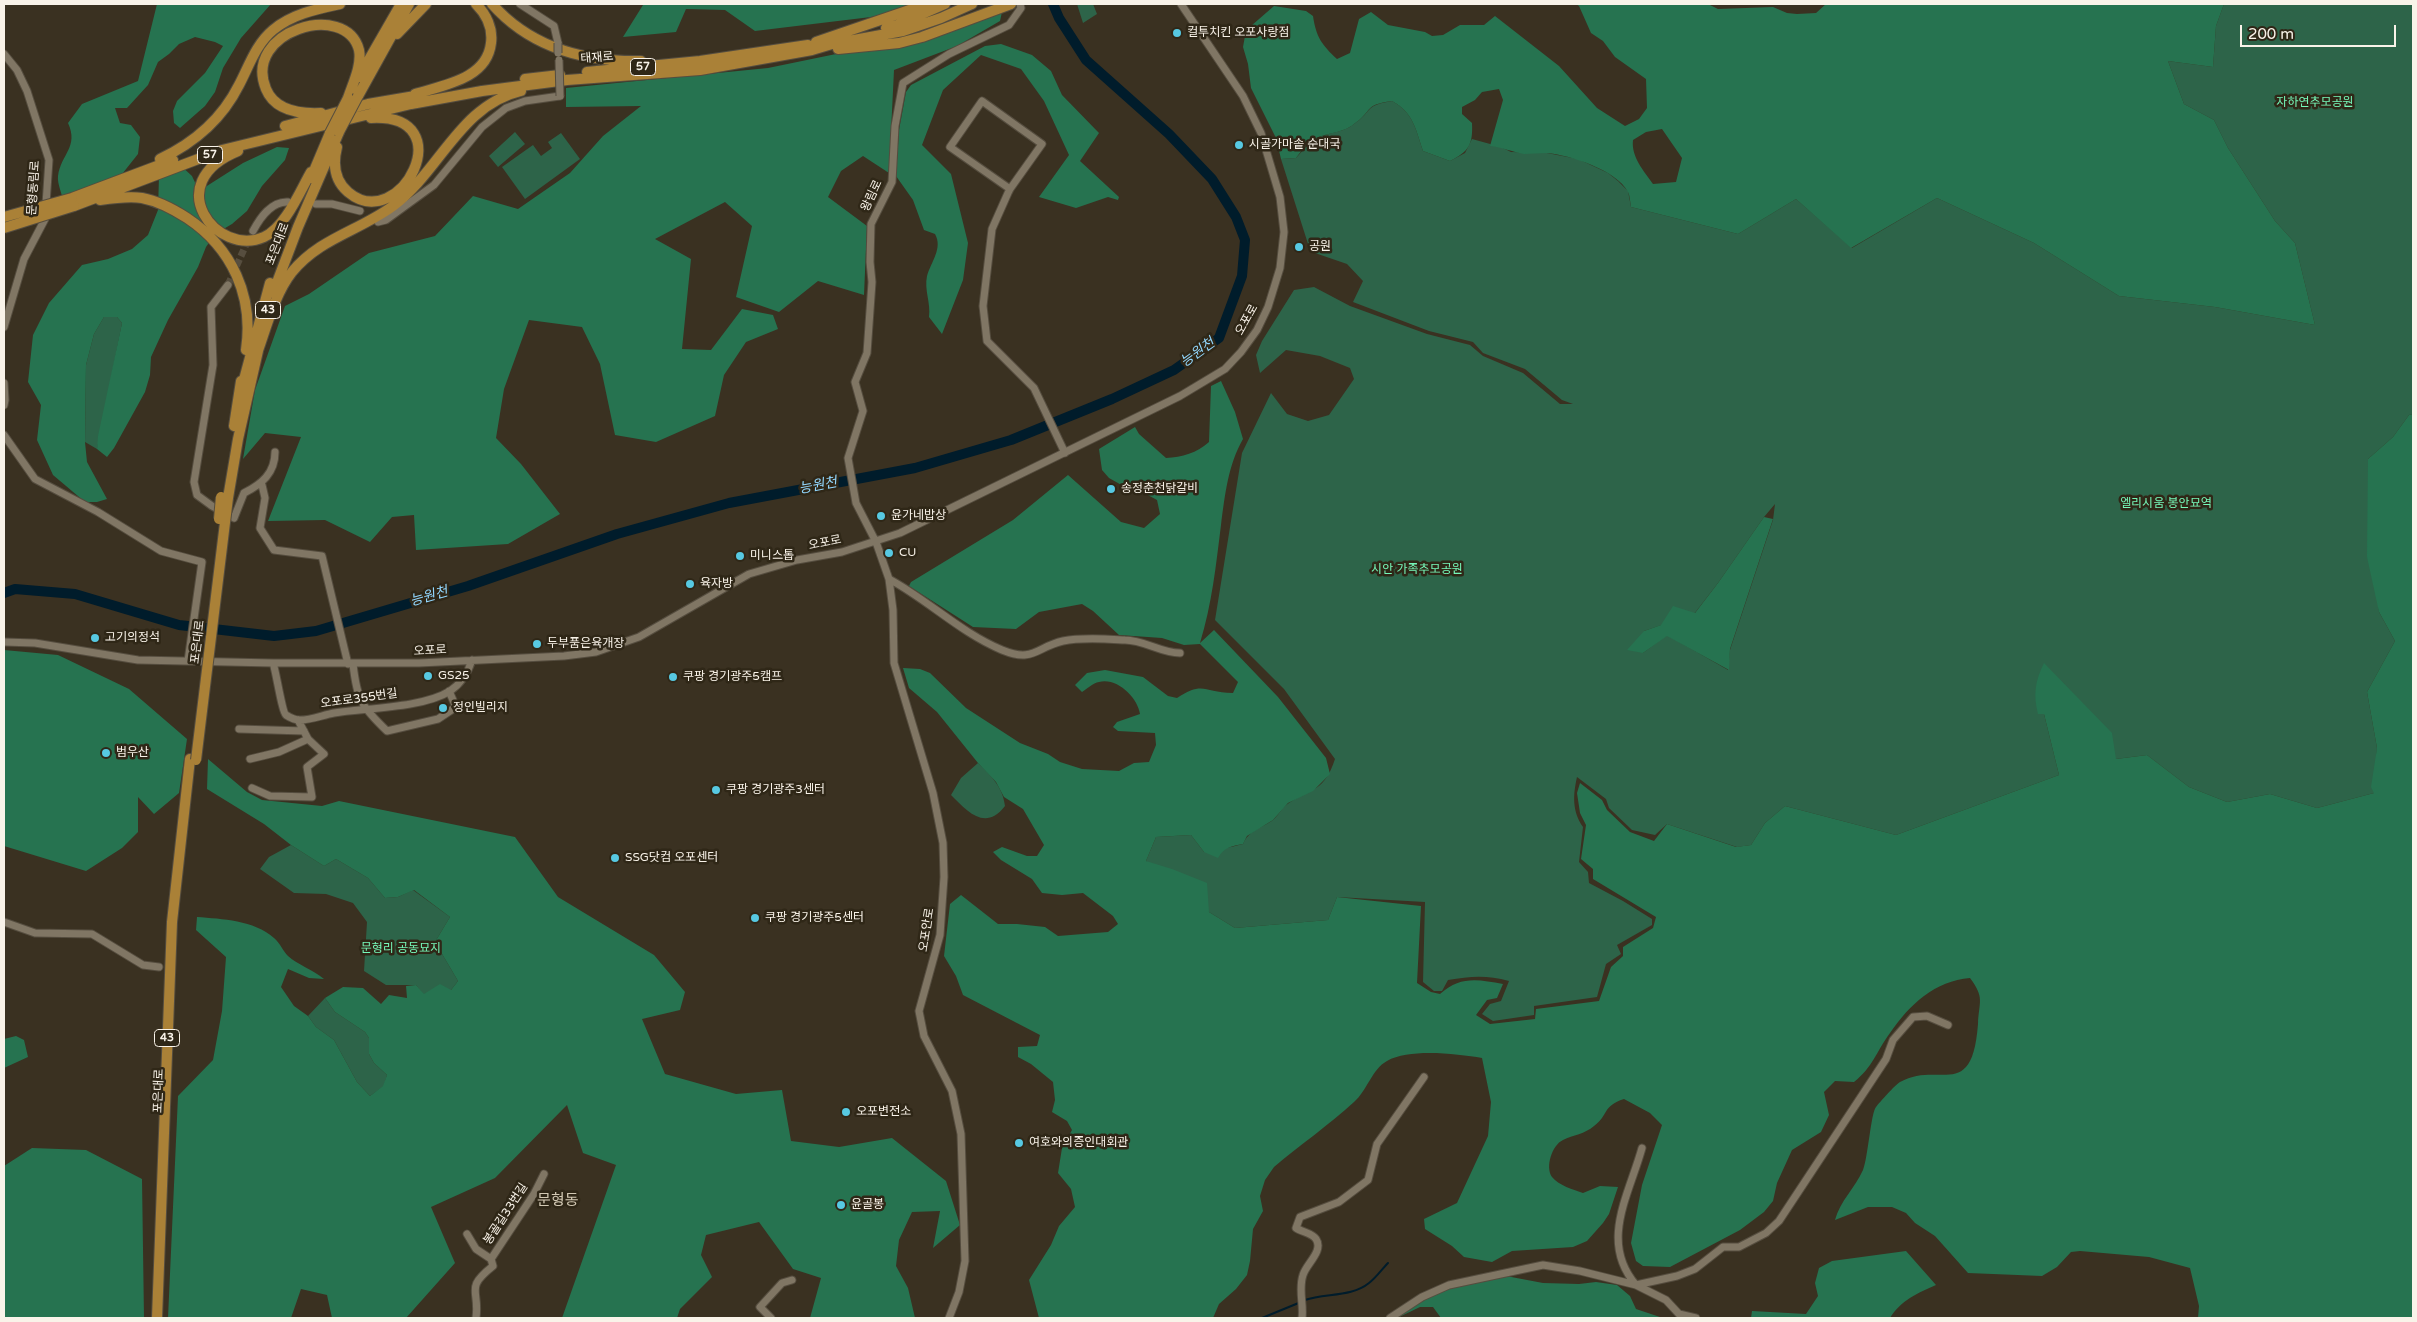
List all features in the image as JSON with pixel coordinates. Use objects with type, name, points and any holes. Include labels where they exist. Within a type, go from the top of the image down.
[{"type":"highway","points":[[102,186],[181,149],[200,134],[233,96],[256,51],[272,31],[295,17],[340,4]]},
{"type":"highway","name":"43","points":[[335,133],[401,4]]},
{"type":"highway","name":"43","points":[[353,97],[368,76],[408,4]]},
{"type":"highway","points":[[368,76],[398,33],[426,4]]},
{"type":"highway","points":[[398,99],[460,80],[483,64],[488,56],[492,37],[486,17],[476,4]]},
{"type":"highway","points":[[492,4],[502,15],[529,35],[561,51],[606,60],[700,61]]},
{"type":"highway","points":[[810,47],[928,4]]},
{"type":"highway","name":"태재로","points":[[567,80],[700,70],[810,47],[897,26],[945,4]]},
{"type":"highway","name":"태재로","points":[[337,112],[398,99],[544,76],[700,61],[832,44],[903,31],[941,18],[972,4]]},
{"type":"highway","points":[[810,47],[899,43],[1011,4]]},
{"type":"highway","points":[[337,112],[297,112],[279,105],[267,92],[263,76],[266,56],[270,47],[285,32],[304,24],[325,22],[343,28],[350,34],[358,50],[358,68],[353,97]]},
{"type":"highway","points":[[256,356],[284,284],[313,251],[378,216],[406,196],[461,130],[479,112],[515,92],[567,80]]},
{"type":"highway","name":"57","points":[[4,228],[206,156],[294,131],[411,104],[482,91],[567,80]]},
{"type":"highway","name":"57","points":[[4,218],[73,202],[102,186],[223,143],[337,112]]},
{"type":"highway","points":[[335,133],[336,174],[339,182],[352,196],[360,200],[381,200],[401,189],[415,171],[419,150],[413,133],[406,125],[390,118],[350,119]]},
{"type":"highway","points":[[294,131],[221,159],[204,174],[198,193],[199,202],[207,219],[220,232],[231,238],[245,240],[265,237],[272,232],[289,211],[322,151]]},
{"type":"highway","name":"포은대로","points":[[225,498],[256,356],[272,297],[335,133]]},
{"type":"highway","name":"포은대로","points":[[225,498],[234,428],[264,299],[322,151],[335,133]]},
{"type":"highway","points":[[73,202],[119,198],[142,198],[154,201],[167,206],[190,220],[222,249],[234,268],[242,289],[247,324],[247,342],[234,428]]},
{"type":"highway","name":"43","points":[[193,760],[225,498]]},
{"type":"highway","name":"포은대로","points":[[157,1318],[172,922],[178,849],[193,760]]},
{"type":"highway","name":"포은대로","points":[[163,1318],[178,906],[193,760]]},
{"type":"street","points":[[378,222],[386,220],[434,185],[482,127],[506,108],[525,101],[560,96],[558,43],[554,26],[520,4]]},
{"type":"street","name":"왕림로","points":[[876,542],[856,503],[848,458],[863,411],[855,382],[867,353],[872,282],[870,262],[871,224],[892,182],[895,126],[903,83],[949,54],[1009,25],[1021,8],[1020,4]]},
{"type":"street","name":"오포로","points":[[4,642],[35,643],[122,658],[350,664],[564,656],[609,649],[647,632],[721,588],[749,574],[776,565],[842,552],[876,542],[918,526],[1180,396],[1225,369],[1241,352],[1257,330],[1268,307],[1280,268],[1284,244],[1282,210],[1262,133],[1243,96],[1181,4]]},
{"type":"street","name":"문형동림로","points":[[4,54],[17,70],[27,91],[49,160],[45,219],[24,259],[4,327]]},
{"type":"street","points":[[1010,189],[950,147],[982,101],[1042,144],[1010,189],[992,229],[983,306],[987,341],[1034,388],[1065,453]]},
{"type":"street","points":[[253,231],[266,210],[288,202]]},
{"type":"street","points":[[316,204],[332,204],[360,211]]},
{"type":"street","points":[[228,285],[211,307],[213,365],[194,482],[197,494],[212,506],[234,518],[244,493],[262,485],[274,462],[274,452]]},
{"type":"street","points":[[4,383],[6,400],[4,405]]},
{"type":"street","points":[[4,435],[35,479],[98,512],[160,551],[202,562],[195,600],[188,661]]},
{"type":"street","points":[[262,485],[266,498],[260,528],[274,550],[322,556],[355,686],[359,699],[365,709],[387,731],[438,719],[456,707],[450,691]]},
{"type":"street","name":"오포안로","points":[[876,542],[889,579],[893,610],[894,663],[933,793],[944,851],[940,935],[919,1011],[924,1036],[952,1091],[961,1134],[965,1262],[959,1292],[949,1318]]},
{"type":"street","points":[[889,579],[907,588],[945,617],[994,645],[1026,656],[1063,641],[1104,640],[1128,640],[1169,653],[1180,653]]},
{"type":"street","name":"오포로355번길","points":[[298,720],[438,697],[450,691],[464,678],[472,660]]},
{"type":"street","points":[[252,788],[270,796],[312,798],[307,767],[324,754],[308,739],[298,720],[287,716],[282,710],[279,685],[273,663]]},
{"type":"street","points":[[239,729],[304,731]]},
{"type":"street","points":[[250,759],[279,752],[308,739]]},
{"type":"street","points":[[4,922],[35,933],[92,934],[143,965],[159,967]]},
{"type":"street","points":[[1636,1286],[1678,1276],[1695,1269],[1723,1247],[1739,1248],[1766,1233],[1779,1221],[1820,1161],[1886,1059],[1893,1040],[1913,1017],[1927,1016],[1948,1025]]},
{"type":"street","points":[[1302,1318],[1300,1297],[1303,1276],[1318,1250],[1318,1244],[1312,1235],[1296,1228],[1300,1216],[1339,1202],[1368,1180],[1377,1144],[1424,1077]]},
{"type":"street","points":[[1636,1286],[1626,1274],[1620,1261],[1617,1233],[1619,1220],[1642,1148]]},
{"type":"street","name":"봉골길33번길","points":[[476,1318],[475,1285],[482,1273],[493,1266],[491,1259],[534,1194],[544,1174]]},
{"type":"street","points":[[466,1234],[476,1249],[491,1259]]},
{"type":"street","points":[[1390,1318],[1422,1296],[1441,1288],[1533,1266],[1551,1265],[1636,1286],[1666,1300],[1679,1314],[1696,1318]]},
{"type":"street","points":[[771,1318],[760,1307],[782,1283],[792,1280]]},
{"type":"green space","points":[[157,4],[271,4],[241,38],[223,68],[215,92],[205,106],[180,128],[174,123],[173,111],[177,101],[205,73],[223,46],[195,37],[179,44],[158,62],[148,85],[127,108],[115,108],[120,123],[131,125],[140,137],[138,154],[111,188],[64,204],[58,176],[72,138],[68,123],[82,104],[138,81]]},
{"type":"green space","points":[[641,4],[923,4],[871,17],[755,31],[725,10],[686,9],[676,32],[623,37],[643,5]]},
{"type":"green space","points":[[1077,4],[1093,4],[1097,14],[1083,23]]},
{"type":"green space","points":[[1576,4],[1708,4],[1718,9],[1773,7],[1787,13],[1797,14],[1816,13],[1826,4],[2224,4],[2216,26],[2213,67],[2168,61],[2184,104],[2214,120],[2228,148],[2275,221],[2295,243],[2315,325],[2215,307],[2119,296],[2034,243],[1937,198],[1851,248],[1796,199],[1738,234],[1631,207],[1629,194],[1622,184],[1614,177],[1592,165],[1556,154],[1524,154],[1490,146],[1503,100],[1499,89],[1482,92],[1475,100],[1462,107],[1462,114],[1472,123],[1472,137],[1466,150],[1450,161],[1423,151],[1413,122],[1405,110],[1392,101],[1373,106],[1349,128],[1313,139],[1296,158],[1281,159],[1276,138],[1251,88],[1248,64],[1243,47],[1245,36],[1251,26],[1274,6],[1306,11],[1313,16],[1320,40],[1337,59],[1350,53],[1359,19],[1371,12],[1388,25],[1425,32],[1432,36],[1443,35],[1460,25],[1484,25],[1495,16],[1559,66],[1597,108],[1625,126],[1639,119],[1647,108],[1646,79],[1615,57],[1603,41],[1591,33],[1579,6]],"holes":[[[1662,129],[1682,158],[1676,182],[1653,184],[1636,158],[1633,140],[1646,132]]]},
{"type":"green space","points":[[2224,4],[2413,4],[2413,414],[2409,415],[2393,437],[2368,459],[2379,612],[2395,641],[2367,692],[2377,748],[2374,793],[2317,808],[2270,794],[2227,802],[2189,787],[2147,755],[2116,759],[2044,714],[2059,775],[1896,835],[1785,806],[1765,823],[1751,845],[1737,847],[1667,824],[1655,835],[1632,830],[1609,808],[1606,799],[1577,777],[1574,803],[1579,821],[1583,827],[1579,862],[1588,872],[1589,883],[1652,919],[1652,925],[1617,945],[1621,954],[1606,964],[1597,997],[1534,1006],[1534,1015],[1493,1021],[1482,1014],[1490,1004],[1501,1001],[1509,981],[1486,977],[1448,980],[1442,991],[1434,991],[1423,982],[1425,902],[1337,897],[1328,920],[1235,928],[1209,912],[1146,861],[1156,837],[1191,835],[1204,852],[1243,844],[1249,835],[1273,820],[1287,805],[1322,783],[1327,778],[1335,759],[1284,689],[1215,620],[1242,453],[1271,393],[1287,414],[1308,421],[1329,415],[1354,379],[1350,368],[1320,356],[1286,350],[1260,373],[1256,355],[1262,341],[1294,290],[1314,287],[1350,306],[1427,334],[1470,345],[1483,356],[1523,373],[1560,404],[1573,404],[1562,400],[1525,369],[1483,353],[1473,342],[1429,331],[1353,302],[1363,281],[1347,264],[1315,253],[1309,247],[1281,159],[1296,158],[1314,140],[1350,127],[1373,107],[1392,101],[1405,110],[1413,122],[1423,151],[1450,161],[1465,153],[1472,139],[1501,147],[1511,152],[1547,153],[1578,159],[1608,173],[1618,181],[1628,191],[1631,207],[1738,234],[1796,199],[1852,248],[1937,198],[2034,243],[2119,296],[2215,307],[2315,325],[2295,243],[2275,221],[2228,148],[2214,120],[2184,104],[2168,61],[2213,67],[2216,26]],"holes":[[[1775,504],[1773,520],[1730,650],[1728,670],[1667,635],[1643,653],[1644,631],[1694,614]]]},
{"type":"green space","points":[[1002,12],[1000,21],[957,46],[894,70],[889,173],[863,156],[841,171],[828,197],[867,226],[864,295],[818,281],[779,312],[736,297],[752,226],[725,202],[655,239],[691,259],[682,349],[711,350],[742,309],[773,315],[778,329],[746,342],[724,375],[715,416],[656,442],[615,435],[600,364],[582,327],[529,320],[504,389],[496,438],[521,464],[560,514],[508,544],[416,550],[414,515],[392,517],[370,542],[325,520],[268,521],[301,437],[265,433],[243,459],[255,390],[285,306],[309,294],[369,253],[435,236],[473,196],[518,209],[570,173],[603,136],[641,106],[566,107],[566,88],[768,68],[870,47]]},
{"type":"green space","points":[[1001,44],[1032,55],[1051,71],[1062,95],[1099,133],[1080,161],[1119,197],[1118,200],[1108,197],[1076,208],[1039,197],[1069,155],[1044,101],[1021,69],[981,55],[943,90],[922,145],[951,174],[968,243],[963,280],[942,334],[929,317],[926,286],[927,276],[937,250],[937,239],[935,234],[924,230],[913,200],[896,176],[899,130],[906,92],[911,85],[985,46]]},
{"type":"green space","points":[[515,132],[525,144],[498,167],[489,156]]},
{"type":"green space","points":[[561,133],[580,159],[525,199],[502,167],[533,145],[541,156],[552,148],[548,142]]},
{"type":"green space","points":[[277,147],[289,148],[285,160],[262,186],[247,211],[232,224],[215,234],[206,247],[198,267],[168,320],[151,357],[150,375],[145,392],[114,448],[107,457],[97,449],[98,436],[122,323],[117,317],[104,317],[94,334],[86,365],[85,442],[87,462],[107,499],[97,502],[85,502],[53,475],[37,440],[41,405],[28,382],[33,335],[49,303],[82,265],[108,259],[132,249],[148,235],[158,210],[159,176],[179,164],[192,176],[199,191],[243,163]]},
{"type":"green space","points":[[104,317],[117,317],[122,323],[97,449],[85,442],[86,365],[94,334]]},
{"type":"green space","points":[[1221,381],[1235,412],[1243,439],[1234,459],[1228,480],[1208,614],[1200,643],[1214,630],[1278,697],[1326,758],[1330,774],[1313,791],[1288,803],[1273,820],[1247,836],[1243,844],[1226,849],[1218,858],[1204,852],[1191,835],[1156,837],[1146,861],[1207,883],[1209,912],[1235,928],[1328,920],[1337,897],[1421,906],[1417,983],[1431,992],[1440,994],[1455,984],[1469,980],[1503,984],[1497,998],[1487,1000],[1476,1015],[1490,1024],[1535,1019],[1536,1009],[1599,1001],[1611,967],[1623,956],[1623,947],[1653,928],[1656,917],[1593,879],[1593,869],[1581,859],[1586,825],[1580,813],[1577,793],[1580,783],[1602,800],[1607,810],[1630,832],[1654,841],[1667,824],[1736,847],[1751,845],[1765,823],[1785,806],[1896,835],[2059,775],[2044,714],[2038,714],[2035,694],[2044,663],[2112,733],[2116,759],[2147,755],[2189,787],[2227,802],[2270,794],[2317,808],[2374,793],[2371,787],[2377,748],[2367,692],[2395,641],[2379,612],[2367,557],[2368,459],[2393,437],[2409,415],[2413,414],[2413,1318],[2198,1318],[2199,1306],[2190,1268],[2149,1257],[2080,1251],[2071,1252],[2057,1267],[2042,1276],[1968,1273],[1935,1236],[1915,1223],[1906,1213],[1892,1207],[1868,1207],[1835,1220],[1840,1207],[1863,1170],[1876,1107],[1900,1082],[1914,1076],[1951,1074],[1961,1071],[1969,1063],[1975,1048],[1980,1000],[1978,990],[1970,978],[1946,984],[1924,996],[1898,1022],[1870,1065],[1854,1082],[1835,1081],[1824,1092],[1829,1115],[1821,1132],[1792,1150],[1777,1183],[1773,1201],[1764,1212],[1740,1230],[1670,1267],[1643,1266],[1636,1261],[1631,1243],[1642,1185],[1662,1125],[1650,1113],[1624,1099],[1612,1105],[1599,1122],[1590,1129],[1559,1143],[1551,1157],[1549,1168],[1552,1177],[1566,1187],[1583,1193],[1600,1186],[1618,1187],[1609,1214],[1587,1241],[1573,1247],[1512,1251],[1492,1262],[1464,1257],[1452,1246],[1425,1229],[1424,1219],[1457,1203],[1488,1136],[1491,1102],[1482,1058],[1434,1053],[1408,1054],[1387,1061],[1377,1069],[1363,1092],[1354,1102],[1274,1167],[1265,1180],[1260,1196],[1263,1211],[1253,1229],[1247,1275],[1236,1289],[1219,1304],[1213,1318],[1039,1318],[1029,1280],[1051,1245],[1059,1226],[1075,1207],[1071,1189],[1058,1173],[1062,1148],[1072,1130],[1067,1121],[1052,1112],[1055,1100],[1053,1082],[1031,1064],[1018,1057],[1018,1047],[1037,1046],[1040,1035],[963,995],[956,976],[944,956],[950,904],[961,895],[998,924],[1045,927],[1058,936],[1108,932],[1118,924],[1113,916],[1083,893],[1062,895],[1042,893],[1032,879],[1001,860],[993,852],[1002,847],[1027,856],[1037,856],[1044,845],[1023,809],[1004,797],[996,782],[978,763],[937,712],[909,688],[903,668],[920,669],[930,673],[966,708],[1020,743],[1048,754],[1060,762],[1082,769],[1119,771],[1134,763],[1149,762],[1156,745],[1155,733],[1118,731],[1113,727],[1117,722],[1140,714],[1138,708],[1126,690],[1106,681],[1092,685],[1082,692],[1075,685],[1087,673],[1105,670],[1143,677],[1168,696],[1177,698],[1199,689],[1233,693],[1238,682],[1200,644],[1184,645],[1162,638],[1119,635],[1093,611],[1082,604],[1039,612],[1016,629],[973,627],[909,586],[911,582],[1013,520],[1068,475],[1121,522],[1144,528],[1160,514],[1157,500],[1133,487],[1125,487],[1109,478],[1102,470],[1099,449],[1135,427],[1139,434],[1166,458],[1178,457],[1194,452],[1209,442],[1211,386]]},
{"type":"green space","points":[[1764,517],[1773,519],[1730,649],[1729,670],[1667,636],[1643,653],[1627,650],[1644,631],[1661,625],[1673,606],[1695,613]]},
{"type":"green space","points":[[4,650],[58,655],[129,689],[187,739],[179,793],[154,814],[138,797],[138,832],[122,848],[86,871],[4,846]]},
{"type":"green space","points":[[208,759],[247,792],[262,800],[322,806],[339,801],[515,837],[558,897],[654,955],[685,992],[680,1010],[642,1019],[665,1074],[736,1094],[782,1090],[791,1141],[839,1147],[892,1138],[946,1181],[960,1225],[933,1248],[940,1211],[912,1212],[899,1240],[896,1266],[908,1288],[915,1318],[810,1318],[821,1278],[793,1269],[759,1222],[706,1235],[701,1255],[712,1277],[680,1309],[677,1318],[562,1318],[616,1165],[583,1153],[567,1105],[495,1178],[431,1207],[455,1263],[406,1318],[332,1318],[327,1295],[301,1289],[291,1318],[168,1318],[178,1096],[213,1060],[222,1011],[226,957],[196,930],[197,917],[237,922],[257,927],[274,938],[292,959],[324,979],[309,978],[288,969],[281,987],[294,1006],[308,1016],[316,1027],[334,1040],[357,1082],[370,1096],[383,1086],[387,1075],[374,1063],[369,1054],[369,1038],[365,1032],[335,1012],[325,998],[343,987],[363,988],[381,1004],[389,995],[407,998],[406,986],[416,985],[424,994],[440,984],[451,990],[458,981],[435,942],[450,917],[414,890],[398,897],[385,898],[368,878],[336,859],[324,866],[291,845],[264,824],[207,789]]},
{"type":"green space","points":[[978,763],[996,782],[1004,799],[1005,806],[998,814],[990,818],[976,816],[951,795],[961,778]]},
{"type":"green space","name":"문형리 공동묘지","points":[[291,845],[324,866],[336,859],[368,878],[385,898],[398,897],[413,890],[450,917],[435,942],[458,981],[451,990],[424,995],[416,985],[386,985],[364,971],[367,922],[353,903],[326,894],[294,893],[260,869],[269,857]]},
{"type":"green space","points":[[325,998],[335,1012],[365,1032],[369,1038],[369,1054],[374,1063],[387,1075],[384,1086],[370,1096],[357,1082],[334,1040],[316,1027],[308,1016]]},
{"type":"green space","points":[[16,1036],[24,1040],[28,1057],[4,1068],[4,1039]]},
{"type":"green space","points":[[32,1148],[86,1150],[142,1179],[144,1318],[4,1318],[4,1166]]},
{"type":"green space","points":[[1906,1251],[1936,1285],[1916,1294],[1899,1306],[1890,1318],[1751,1318],[1752,1311],[1806,1314],[1818,1296],[1815,1283],[1819,1268],[1832,1261]]},
{"type":"green space","points":[[1506,1276],[1543,1283],[1579,1284],[1596,1282],[1617,1285],[1630,1296],[1636,1309],[1663,1318],[1441,1318],[1433,1307],[1420,1307],[1397,1318],[1423,1300],[1448,1289]]},
{"type":"waterway","name":"능원천","points":[[4,593],[15,589],[75,594],[179,625],[274,636],[316,631],[468,586],[617,534],[729,503],[915,468],[1011,440],[1112,399],[1174,370],[1219,338],[1242,276],[1245,240],[1236,217],[1212,179],[1169,134],[1086,60],[1059,18],[1053,4]]},
{"type":"waterway","points":[[1305,1300],[1355,1291],[1374,1279],[1388,1263]]},
{"type":"waterway","points":[[1262,1318],[1301,1302]]},
{"type":"tunnel","points":[[228,285],[249,238]]},
{"type":"place","name":"컬투치킨 오포사랑점","points":[[1177,33]]},
{"type":"place","name":"시골가마솥 순대국","points":[[1239,145]]},
{"type":"place","name":"공원","points":[[1299,247]]},
{"type":"place","name":"송정춘천닭갈비","points":[[1111,489]]},
{"type":"place","name":"윤가네밥상","points":[[881,516]]},
{"type":"place","name":"CU","points":[[889,553]]},
{"type":"place","name":"미니스톱","points":[[740,556]]},
{"type":"place","name":"육자방","points":[[690,584]]},
{"type":"place","name":"고기의정석","points":[[95,638]]},
{"type":"place","name":"두부품은육개장","points":[[537,644]]},
{"type":"place","name":"GS25","points":[[428,676]]},
{"type":"place","name":"쿠팡 경기광주5캠프","points":[[673,677]]},
{"type":"place","name":"정인빌리지","points":[[443,708]]},
{"type":"place","name":"범우산","points":[[106,753]]},
{"type":"place","name":"쿠팡 경기광주3센터","points":[[716,790]]},
{"type":"place","name":"SSG닷컴 오포센터","points":[[615,858]]},
{"type":"place","name":"쿠팡 경기광주5센터","points":[[755,918]]},
{"type":"place","name":"오포변전소","points":[[846,1112]]},
{"type":"place","name":"여호와의증인대회관","points":[[1019,1143]]},
{"type":"place","name":"윤골봉","points":[[841,1205]]},
{"type":"district","name":"문형동","points":[[558,1201]]},
{"type":"park label","name":"자하연추모공원","points":[[2315,103]]},
{"type":"park label","name":"엘리시움 봉안묘역","points":[[2166,504]]},
{"type":"park label","name":"시안 가족추모공원","points":[[1417,570]]}]
